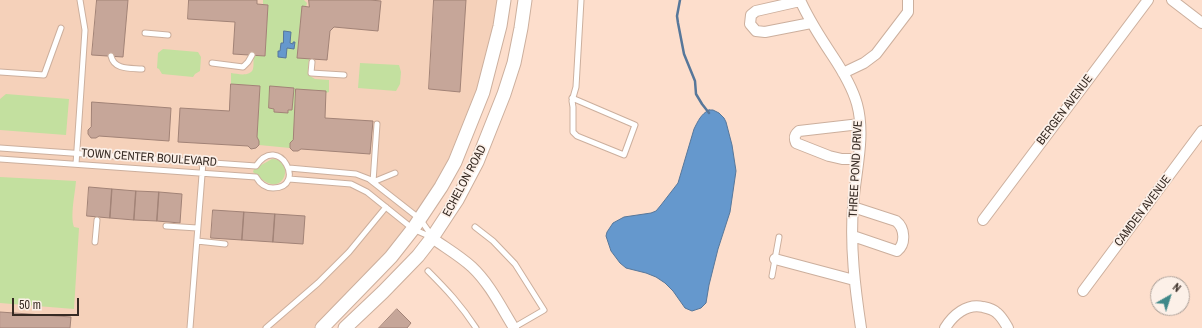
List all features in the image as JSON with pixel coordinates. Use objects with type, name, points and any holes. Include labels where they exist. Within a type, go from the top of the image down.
[{"type":"street","name":"ECHELON ROAD","points":[[322,328],[391,256],[416,224],[441,187],[455,162],[483,92],[500,26],[504,0]]},
{"type":"street","name":"ECHELON ROAD","points":[[344,328],[393,282],[418,256],[432,238],[457,200],[477,162],[504,94],[514,63],[525,0]]},
{"type":"street","points":[[800,0],[756,11],[752,15],[750,24],[756,31],[766,32],[811,23]]},
{"type":"street","name":"THREE POND DRIVE","points":[[800,0],[811,23],[843,73],[858,105],[860,138],[853,207],[853,236],[854,280],[861,328]]},
{"type":"street","points":[[843,73],[864,63],[876,54],[908,12],[908,0]]},
{"type":"street","name":"BERGEN AVENUE","points":[[982,220],[1148,0]]},
{"type":"street","points":[[1172,0],[1202,23]]},
{"type":"street","points":[[858,159],[842,159],[829,156],[796,143],[794,138],[799,131],[860,124]]},
{"type":"street","name":"CAMDEN AVENUE","points":[[1083,291],[1202,131]]},
{"type":"street","points":[[853,207],[896,221],[899,223],[904,234],[903,240],[897,251],[853,236]]},
{"type":"street","points":[[432,238],[464,260],[480,276],[490,289],[513,328]]},
{"type":"street","points":[[775,259],[854,280]]},
{"type":"street","points":[[945,328],[956,314],[972,306],[991,308],[998,313],[1008,328]]},
{"type":"lane","points":[[76,164],[85,30],[80,0]]},
{"type":"lane","points":[[572,98],[635,125],[624,155],[573,132],[572,98],[576,87],[582,0]]},
{"type":"lane","points":[[0,72],[44,75],[61,28]]},
{"type":"lane","points":[[145,33],[168,35]]},
{"type":"lane","points":[[212,64],[243,67],[252,55]]},
{"type":"lane","points":[[111,56],[114,63],[120,67],[142,69]]},
{"type":"lane","points":[[312,62],[311,73],[344,75]]},
{"type":"lane","points":[[373,182],[377,124]]},
{"type":"lane","name":"TOWN CENTER BOULEVARD","points":[[0,148],[256,166],[259,160],[270,155],[282,158],[289,168]]},
{"type":"lane","name":"TOWN CENTER BOULEVARD","points":[[0,159],[256,177],[259,182],[269,188],[281,187],[286,184],[289,179]]},
{"type":"lane","points":[[190,328],[203,162]]},
{"type":"lane","points":[[289,168],[356,174],[373,182],[432,238],[416,224],[386,207],[367,192],[351,184],[289,179],[289,168]]},
{"type":"lane","points":[[373,182],[395,172]]},
{"type":"lane","points":[[266,328],[318,283],[349,252],[386,207]]},
{"type":"lane","points":[[95,242],[97,220]]},
{"type":"lane","points":[[166,226],[197,228]]},
{"type":"lane","points":[[475,227],[493,241],[515,264],[544,310],[513,328]]},
{"type":"lane","points":[[772,276],[779,237]]},
{"type":"lane","points":[[197,241],[225,244]]},
{"type":"lane","points":[[428,271],[451,294],[476,328]]},
{"type":"shaded area","points":[[0,0],[504,0],[500,26],[455,162],[413,229],[322,328],[0,328]]},
{"type":"green space","points":[[263,0],[304,0],[307,3],[306,7],[302,7],[297,57],[309,59],[308,71],[310,76],[315,79],[329,80],[329,92],[326,93],[326,91],[296,89],[293,140],[290,143],[290,148],[259,145],[257,137],[260,86],[231,84],[231,73],[247,74],[251,72],[253,69],[254,55],[265,56],[268,5],[263,4]]},
{"type":"green space","points":[[163,49],[198,52],[201,57],[200,71],[193,77],[162,74],[157,68],[158,53]]},
{"type":"green space","points":[[360,63],[399,65],[401,72],[400,84],[396,91],[358,88]]},
{"type":"green space","points":[[6,94],[69,99],[66,135],[0,130],[0,99]]},
{"type":"green space","points":[[272,159],[279,160],[285,169],[285,174],[280,183],[268,183],[253,172],[254,169]]},
{"type":"green space","points":[[0,177],[76,181],[72,217],[74,227],[79,228],[74,309],[0,303]]},
{"type":"water","points":[[284,31],[291,32],[290,43],[293,44],[293,42],[295,42],[294,49],[287,48],[286,58],[278,57],[278,51],[280,51],[281,43],[283,43]]},
{"type":"water","points":[[709,110],[719,113],[726,122],[732,145],[736,171],[730,212],[718,249],[706,303],[701,308],[692,311],[685,308],[673,291],[656,277],[626,268],[620,263],[611,251],[606,236],[613,223],[624,217],[651,213],[656,211],[661,205],[678,183],[694,129],[698,121]]},
{"type":"building","points":[[97,0],[128,0],[123,57],[92,55]]},
{"type":"building","points":[[189,0],[257,0],[257,4],[268,5],[265,56],[233,54],[235,22],[188,19]]},
{"type":"building","points":[[309,0],[381,1],[378,31],[334,27],[330,31],[327,60],[297,58],[302,6],[309,7]]},
{"type":"building","points":[[434,0],[466,0],[460,92],[429,89]]},
{"type":"building","points":[[231,84],[260,86],[257,137],[259,145],[256,148],[251,149],[248,146],[178,142],[180,108],[229,111]]},
{"type":"building","points":[[270,86],[294,88],[292,110],[288,110],[288,113],[274,112],[274,109],[269,108]]},
{"type":"building","points":[[296,89],[326,91],[325,118],[373,121],[370,154],[301,149],[298,151],[293,151],[290,148],[290,143],[293,140]]},
{"type":"building","points":[[92,102],[171,108],[169,141],[99,136],[96,138],[91,138],[88,134],[88,130],[91,127]]},
{"type":"building","points":[[89,187],[112,189],[110,218],[87,216]]},
{"type":"building","points":[[112,189],[136,191],[134,220],[110,218]]},
{"type":"building","points":[[136,191],[159,192],[157,221],[134,220]]},
{"type":"building","points":[[159,192],[182,194],[180,223],[157,221]]},
{"type":"building","points":[[213,210],[244,212],[242,240],[211,238]]},
{"type":"building","points":[[244,212],[275,214],[273,242],[242,240]]},
{"type":"building","points":[[275,214],[305,216],[303,244],[273,242]]},
{"type":"building","points":[[397,309],[411,323],[407,328],[379,328]]},
{"type":"building","points":[[0,312],[71,317],[70,328],[0,328]]},
{"type":"waterway","points":[[680,0],[677,16],[684,54],[695,81],[696,94],[709,113]]}]
